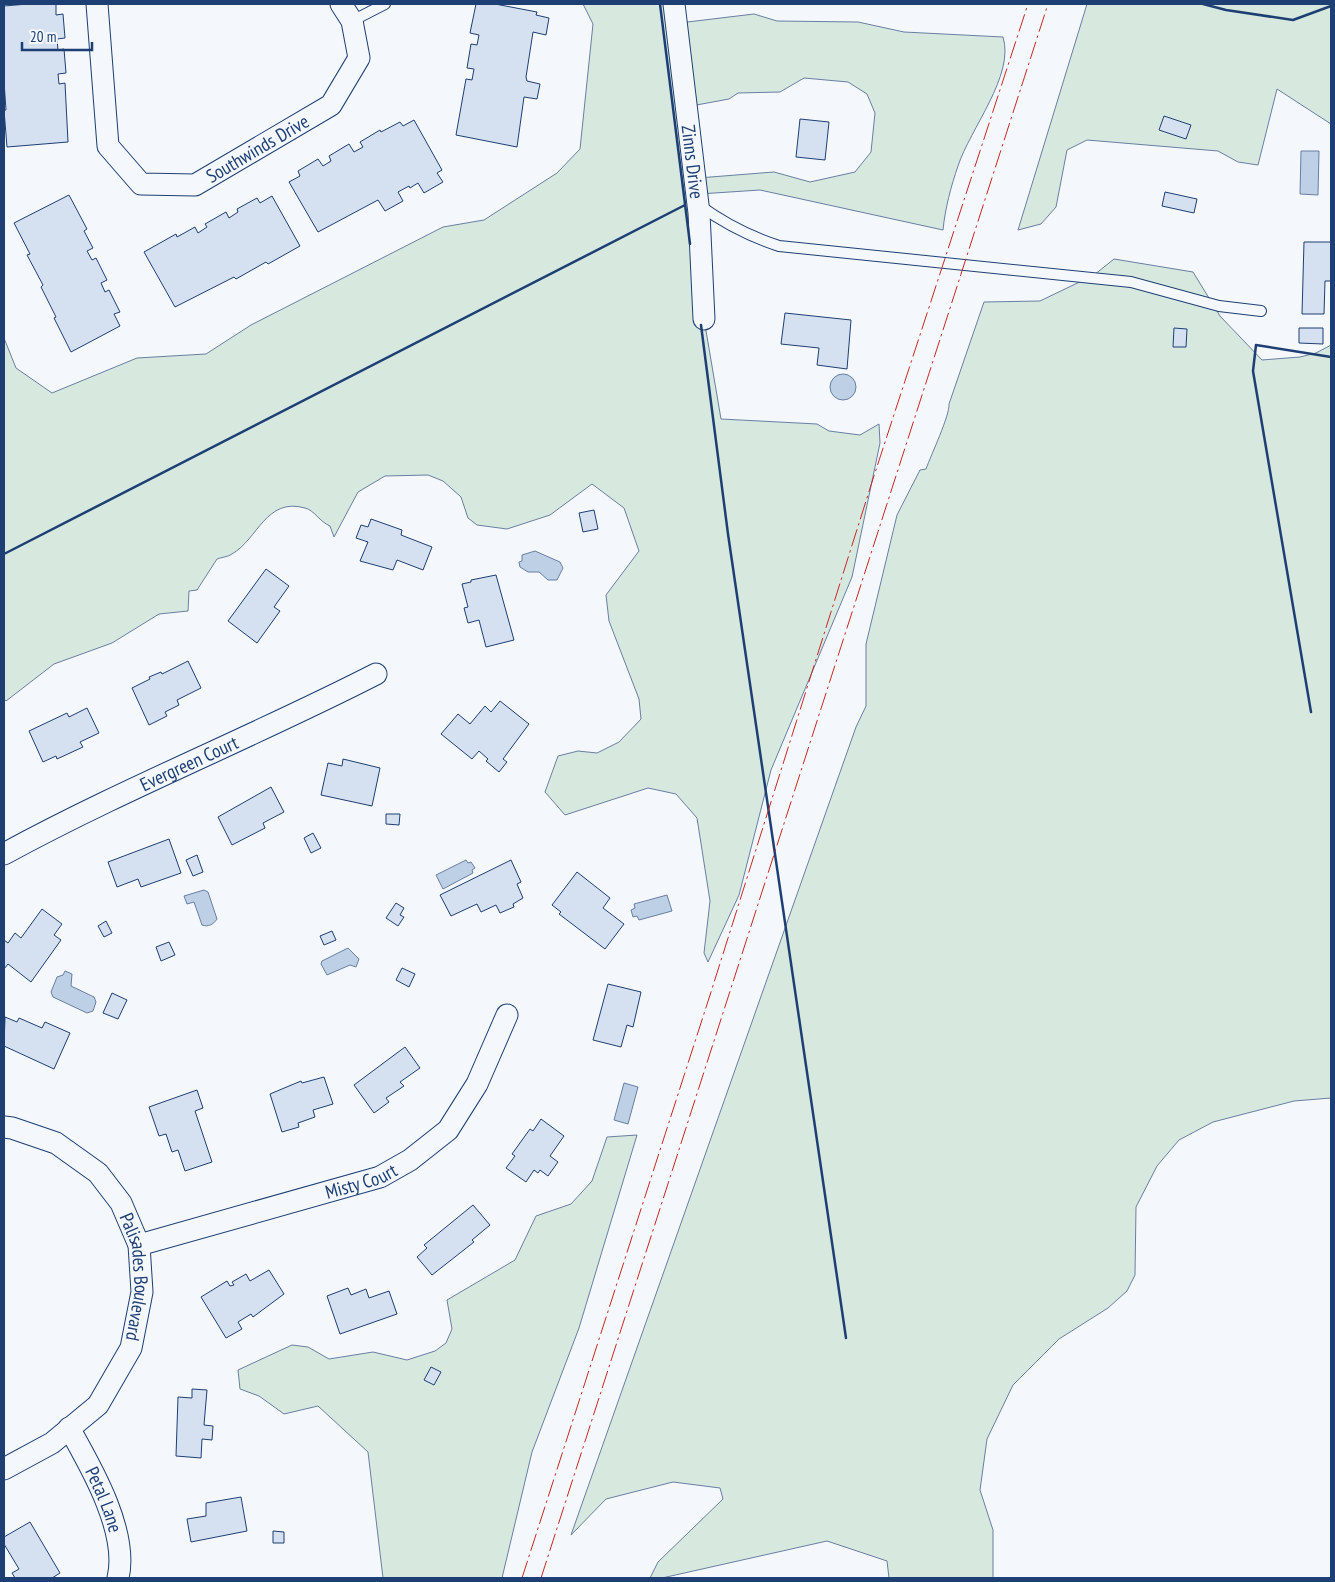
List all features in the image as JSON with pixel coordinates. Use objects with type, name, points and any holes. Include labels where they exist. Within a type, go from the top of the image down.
[{"type":"street","name":"Southwinds Drive","points":[[98,4],[108,146],[141,184],[195,185],[332,105],[359,58],[346,13]]},
{"type":"street","name":"Zinns Drive","points":[[674,4],[698,204],[704,319]]},
{"type":"street","name":"Evergreen Court","points":[[4,854],[54,827],[314,706],[376,674]]},
{"type":"street","name":"Misty Court","points":[[140,1245],[380,1177],[410,1160],[448,1130],[477,1084],[507,1015]]},
{"type":"street","name":"Palisades Boulevard","points":[[4,1128],[12,1128],[56,1143],[98,1173],[121,1203],[140,1245],[142,1292],[131,1348],[98,1405],[52,1443],[4,1469]]},
{"type":"street","name":"Petal Lane","points":[[68,1428],[101,1488],[115,1531],[120,1569],[118,1578]]},
{"type":"lane","points":[[346,13],[385,4]]},
{"type":"lane","points":[[698,204],[733,228],[750,237],[779,246],[1131,282],[1219,306],[1261,311]]},
{"type":"shaded area","points":[[583,4],[676,4],[679,23],[754,14],[777,21],[858,22],[904,32],[1003,37],[1005,52],[1003,68],[997,85],[958,166],[945,214],[943,230],[760,190],[699,194],[704,319],[721,419],[817,424],[829,431],[860,435],[879,424],[880,443],[852,577],[771,770],[739,895],[708,962],[704,953],[710,901],[697,818],[676,794],[648,788],[565,815],[545,792],[558,756],[578,751],[597,753],[619,742],[641,719],[639,699],[609,621],[606,595],[639,551],[624,508],[592,484],[550,515],[507,529],[477,525],[468,518],[461,497],[443,481],[428,475],[385,476],[358,492],[334,537],[330,526],[308,509],[292,506],[281,508],[264,521],[241,547],[230,555],[217,559],[197,590],[189,591],[188,611],[159,614],[112,643],[54,664],[6,701],[4,699],[4,338],[16,368],[52,393],[137,358],[206,354],[251,325],[443,227],[484,220],[557,173],[580,149],[593,24]],"holes":[[[804,78],[848,82],[867,94],[875,113],[871,152],[855,172],[810,182],[774,172],[698,178],[691,106],[729,99],[738,93],[780,92]]]},
{"type":"shaded area","points":[[1087,4],[1331,4],[1331,124],[1277,89],[1258,165],[1238,162],[1218,151],[1087,140],[1067,150],[1056,207],[1041,224],[1018,230]]},
{"type":"shaded area","points":[[1114,259],[1193,272],[1220,316],[1262,360],[1300,357],[1316,353],[1331,345],[1331,1098],[1294,1101],[1213,1122],[1179,1140],[1157,1166],[1136,1207],[1135,1275],[1127,1291],[1108,1308],[1059,1339],[1013,1385],[987,1439],[980,1490],[993,1530],[993,1578],[889,1578],[887,1561],[827,1541],[662,1578],[650,1578],[658,1562],[723,1499],[720,1488],[673,1482],[606,1499],[571,1535],[856,727],[866,706],[866,644],[897,515],[920,470],[926,469],[940,435],[984,302],[1040,301],[1094,275]]},
{"type":"shaded area","points":[[637,1135],[579,1328],[532,1452],[502,1578],[383,1578],[368,1452],[318,1406],[284,1414],[259,1396],[240,1389],[238,1370],[292,1345],[308,1347],[329,1359],[373,1352],[407,1360],[435,1351],[446,1343],[452,1329],[447,1300],[515,1260],[536,1216],[571,1204],[592,1181],[607,1137]]},
{"type":"water","points":[[1301,151],[1319,151],[1318,195],[1300,194]]},
{"type":"water","points":[[843,374],[852,378],[856,387],[852,396],[843,400],[834,396],[830,387],[834,378]]},
{"type":"water","points":[[535,551],[560,562],[563,568],[557,580],[548,580],[539,572],[528,572],[520,567],[519,562],[522,561],[522,555]]},
{"type":"water","points":[[466,860],[468,863],[471,862],[475,868],[472,870],[473,873],[443,889],[436,875]]},
{"type":"water","points":[[204,890],[208,892],[217,919],[208,926],[202,925],[194,902],[187,904],[184,896]]},
{"type":"water","points":[[667,895],[672,911],[639,920],[637,916],[633,917],[631,910],[635,908],[634,904]]},
{"type":"water","points":[[348,948],[359,959],[356,967],[350,965],[327,975],[321,964],[322,961]]},
{"type":"water","points":[[65,971],[72,974],[71,986],[94,997],[96,1002],[93,1011],[87,1013],[53,997],[51,992],[57,977],[63,975]]},
{"type":"water","points":[[624,1083],[638,1087],[628,1124],[614,1120]]},
{"type":"building","points":[[56,4],[56,15],[63,14],[65,38],[57,39],[58,50],[64,49],[66,73],[58,74],[59,84],[65,83],[68,142],[7,147],[4,110],[6,110],[4,6]]},
{"type":"building","points":[[476,4],[495,4],[537,12],[536,15],[549,18],[546,35],[533,32],[526,77],[527,81],[540,84],[537,99],[524,97],[517,147],[456,135],[466,79],[472,80],[474,69],[467,68],[471,44],[477,45],[479,35],[470,33]]},
{"type":"building","points":[[1164,116],[1191,125],[1186,139],[1159,130]]},
{"type":"building","points":[[800,119],[829,122],[825,160],[796,157]]},
{"type":"building","points":[[414,120],[442,170],[437,173],[443,182],[424,193],[418,183],[410,188],[409,186],[398,192],[403,201],[385,211],[378,200],[318,232],[289,182],[300,176],[298,171],[318,159],[323,166],[331,161],[329,156],[349,144],[354,152],[363,147],[360,142],[380,130],[381,132],[400,122],[403,126]]},
{"type":"building","points":[[1165,192],[1197,199],[1194,213],[1162,206]]},
{"type":"building","points":[[69,195],[87,229],[84,231],[93,248],[87,251],[92,260],[96,258],[107,280],[101,283],[105,292],[109,290],[120,312],[114,314],[120,326],[71,352],[41,287],[43,285],[27,255],[30,254],[14,223]]},
{"type":"building","points":[[272,196],[300,246],[268,264],[266,262],[236,279],[234,277],[175,307],[144,252],[176,234],[177,237],[195,227],[198,233],[207,227],[205,224],[226,212],[229,218],[238,212],[237,209],[257,198],[260,203]]},
{"type":"building","points":[[1304,242],[1331,242],[1331,281],[1325,281],[1324,314],[1302,314]]},
{"type":"building","points":[[785,313],[851,320],[847,369],[817,365],[819,348],[781,344]]},
{"type":"building","points":[[1174,328],[1187,329],[1186,347],[1173,347]]},
{"type":"building","points":[[1299,328],[1323,328],[1323,344],[1299,343]]},
{"type":"building","points":[[594,510],[598,529],[583,532],[579,513]]},
{"type":"building","points":[[371,519],[402,530],[401,535],[432,547],[423,570],[397,560],[393,570],[360,561],[368,542],[356,538],[361,525],[368,527]]},
{"type":"building","points":[[266,569],[289,586],[274,607],[280,611],[257,643],[228,621]]},
{"type":"building","points":[[496,575],[514,640],[486,647],[479,620],[468,623],[464,608],[468,607],[462,584],[471,582],[471,580]]},
{"type":"building","points":[[188,661],[201,688],[177,700],[179,705],[165,712],[167,716],[149,725],[132,688],[150,679],[149,677],[161,672],[162,674]]},
{"type":"building","points":[[500,701],[529,724],[503,759],[507,762],[499,772],[486,761],[488,759],[479,751],[472,759],[441,734],[458,714],[470,724],[485,706],[491,712]]},
{"type":"building","points":[[87,708],[99,733],[80,742],[83,747],[57,759],[56,756],[43,762],[29,731],[67,713],[69,717]]},
{"type":"building","points":[[343,759],[380,768],[372,806],[321,795],[328,763],[342,766]]},
{"type":"building","points":[[271,787],[284,812],[263,823],[265,828],[232,845],[218,817]]},
{"type":"building","points":[[386,814],[400,814],[399,825],[386,824]]},
{"type":"building","points":[[313,833],[321,848],[311,853],[304,838]]},
{"type":"building","points":[[169,839],[181,873],[141,887],[138,879],[117,887],[108,862]]},
{"type":"building","points":[[197,855],[203,872],[193,876],[186,860]]},
{"type":"building","points":[[511,860],[521,882],[517,884],[523,898],[513,904],[514,907],[500,913],[496,905],[481,912],[477,904],[451,916],[440,895]]},
{"type":"building","points":[[577,872],[610,898],[603,908],[624,924],[605,949],[559,914],[561,912],[552,905]]},
{"type":"building","points":[[396,903],[404,908],[400,915],[404,917],[398,926],[386,918]]},
{"type":"building","points":[[42,909],[62,924],[54,935],[61,940],[31,982],[8,964],[4,969],[4,940],[8,943],[15,933],[21,938]]},
{"type":"building","points":[[106,921],[112,933],[104,937],[98,926]]},
{"type":"building","points":[[332,931],[336,940],[324,945],[320,936]]},
{"type":"building","points":[[169,942],[175,955],[161,961],[156,947]]},
{"type":"building","points":[[402,968],[415,974],[409,987],[396,980]]},
{"type":"building","points":[[608,984],[641,992],[633,1027],[627,1025],[621,1047],[593,1040]]},
{"type":"building","points":[[112,993],[127,1000],[118,1019],[103,1013]]},
{"type":"building","points":[[5,1017],[17,1022],[19,1018],[42,1028],[45,1022],[70,1033],[54,1069],[4,1046]]},
{"type":"building","points":[[405,1047],[420,1068],[400,1082],[404,1086],[386,1098],[389,1102],[374,1113],[354,1085]]},
{"type":"building","points":[[324,1077],[333,1104],[313,1110],[315,1117],[298,1123],[299,1127],[282,1132],[270,1094],[301,1081],[302,1083]]},
{"type":"building","points":[[197,1090],[203,1108],[195,1111],[212,1162],[185,1171],[178,1150],[172,1152],[166,1134],[159,1136],[149,1107]]},
{"type":"building","points":[[541,1119],[564,1136],[550,1156],[558,1162],[548,1176],[540,1170],[538,1173],[534,1170],[526,1182],[506,1168],[515,1156],[512,1154],[530,1129],[533,1131]]},
{"type":"building","points":[[473,1205],[490,1225],[472,1240],[474,1242],[432,1275],[417,1257],[427,1248],[424,1245]]},
{"type":"building","points":[[269,1270],[284,1294],[253,1317],[251,1314],[238,1322],[242,1329],[226,1338],[201,1297],[227,1281],[230,1286],[234,1285],[232,1282],[246,1274],[250,1281]]},
{"type":"building","points":[[348,1288],[351,1295],[366,1289],[369,1298],[389,1291],[397,1314],[340,1334],[327,1296]]},
{"type":"building","points":[[431,1367],[441,1372],[434,1385],[424,1380]]},
{"type":"building","points":[[192,1389],[207,1390],[204,1425],[213,1426],[212,1440],[202,1439],[201,1458],[176,1456],[178,1397],[192,1398]]},
{"type":"building","points":[[241,1497],[247,1531],[191,1542],[187,1519],[206,1516],[206,1503]]},
{"type":"building","points":[[30,1522],[60,1573],[52,1578],[15,1578],[12,1573],[19,1569],[4,1544],[4,1537]]},
{"type":"building","points":[[273,1531],[284,1532],[284,1543],[273,1543]]},
{"type":"wall","points":[[660,4],[690,244]]},
{"type":"wall","points":[[1203,4],[1226,10],[1293,20],[1331,6]]},
{"type":"wall","points":[[4,554],[685,205]]},
{"type":"wall","points":[[701,325],[728,534],[846,1338]]},
{"type":"wall","points":[[1311,712],[1253,371],[1256,345],[1331,357]]},
{"type":"power","points":[[522,1578],[711,992],[872,482],[1028,4]]},
{"type":"power","points":[[541,1578],[1048,4]]}]
